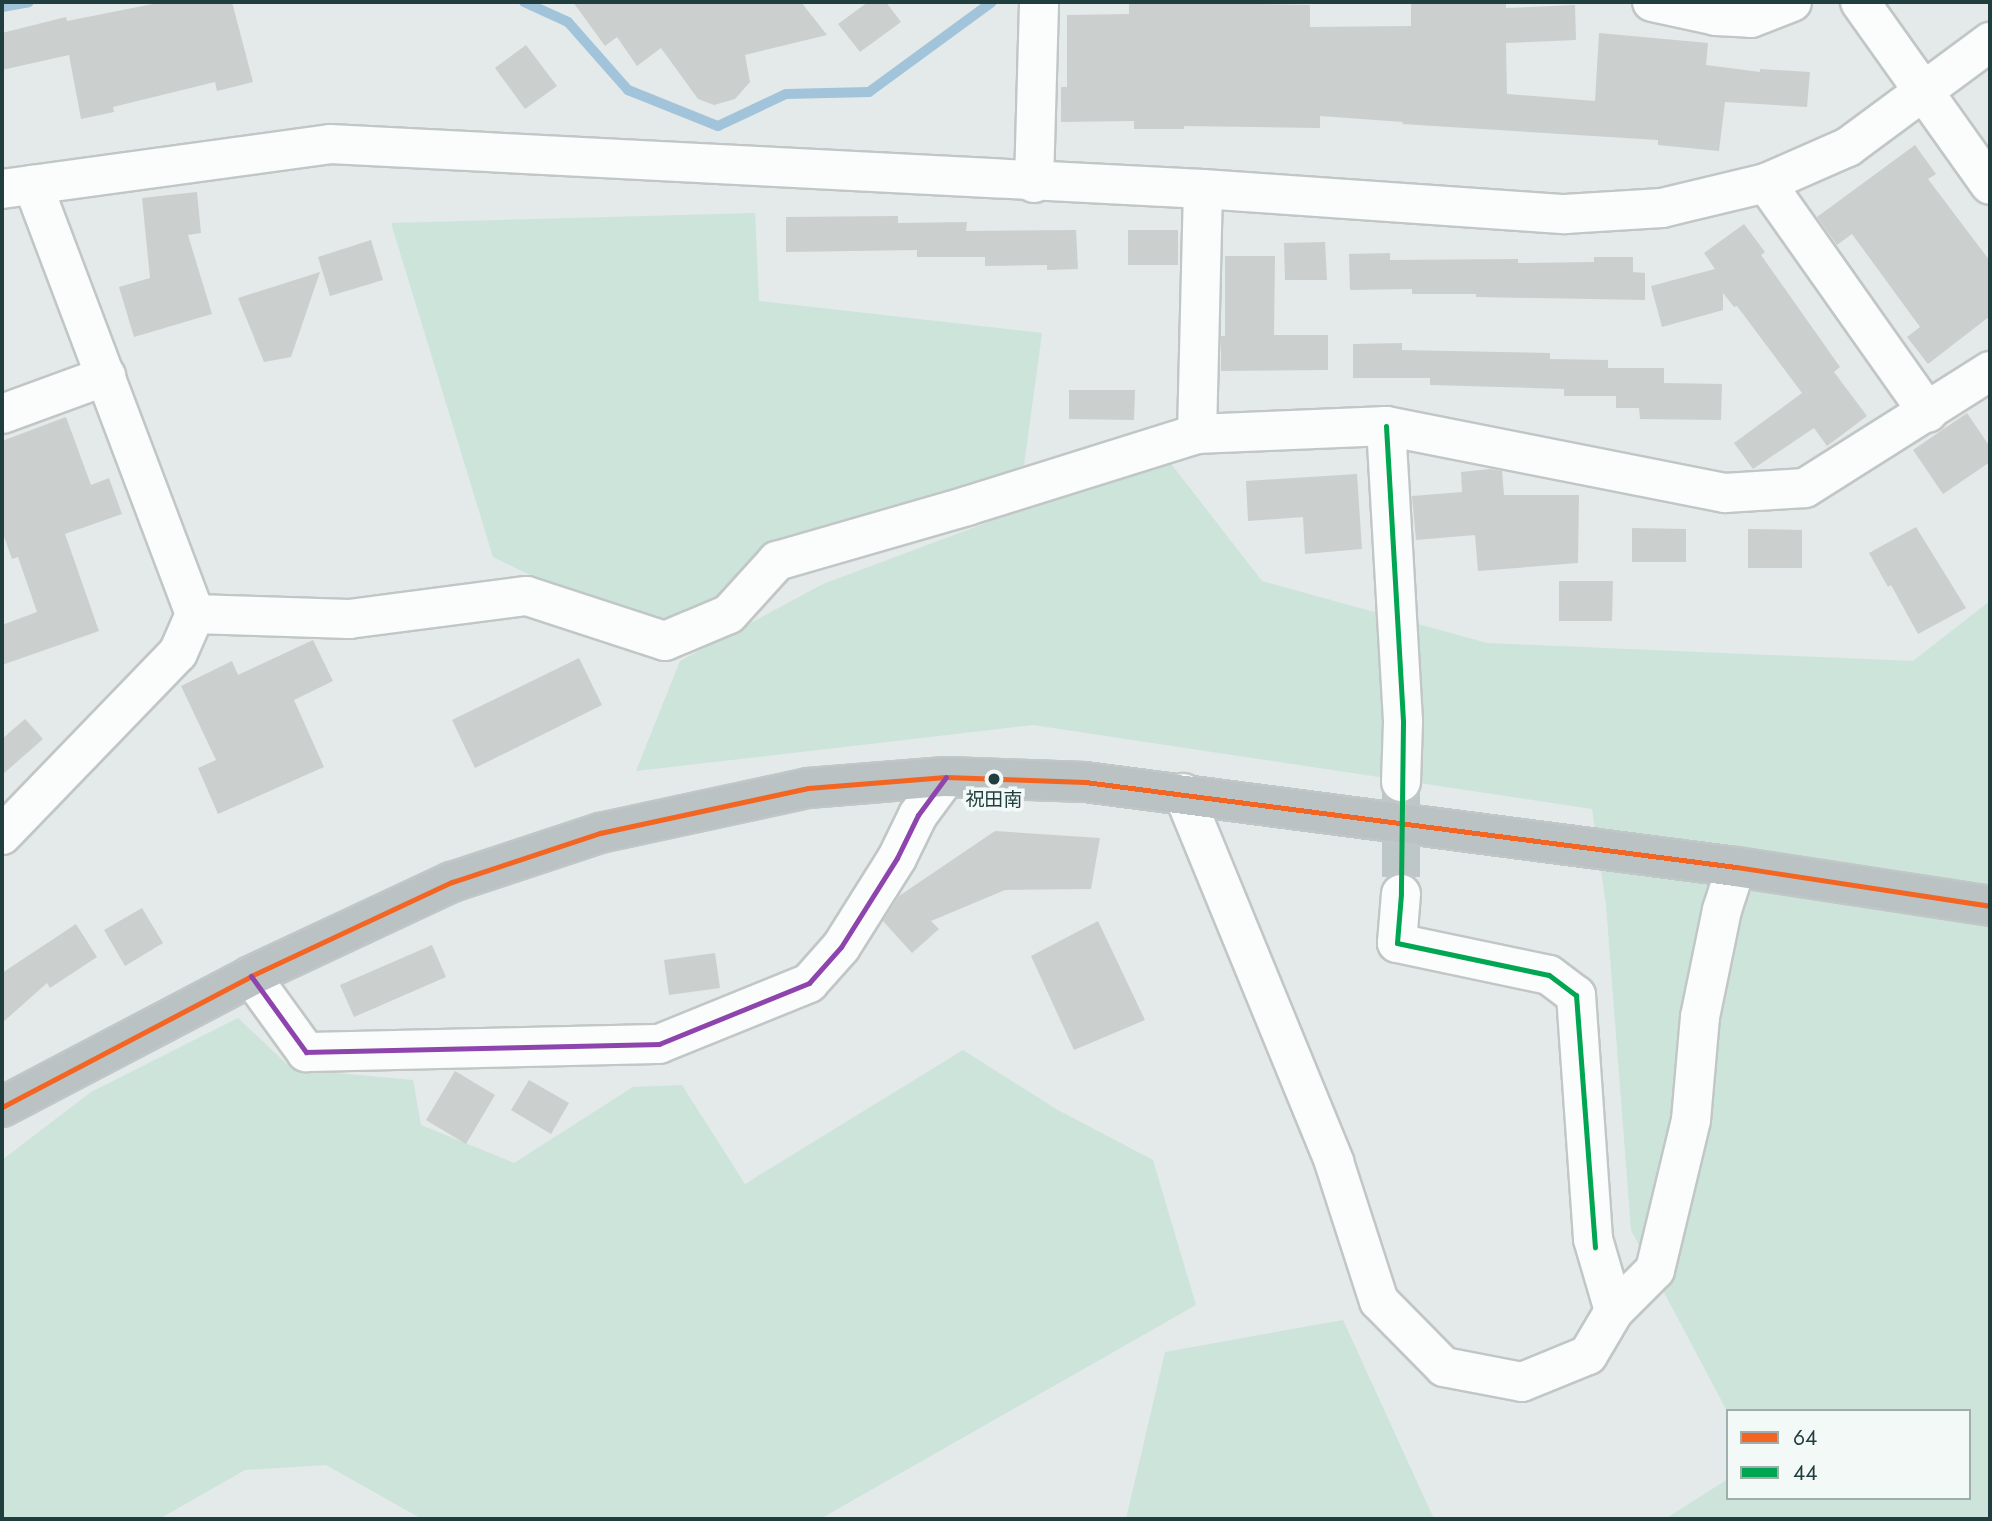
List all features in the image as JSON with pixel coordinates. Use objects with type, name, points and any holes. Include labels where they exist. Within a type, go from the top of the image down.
[{"type":"highway","points":[[2,1107],[251,976],[452,882],[600,833],[808,788],[946,777],[1085,782],[1736,867],[1990,906]]},
{"type":"street","points":[[1034,183],[1038,2]]},
{"type":"street","points":[[1652,2],[1716,16],[1751,18],[1792,2]]},
{"type":"street","points":[[1860,2],[1990,186]]},
{"type":"street","points":[[2,835],[178,653],[195,614],[106,376],[17,187],[330,144],[1203,190],[1565,214],[1662,208],[1766,183],[1848,147],[1990,42]]},
{"type":"street","points":[[1766,183],[1928,413]]},
{"type":"street","points":[[1197,434],[1203,190]]},
{"type":"street","points":[[195,614],[349,619],[527,596],[665,641],[729,614],[777,561],[967,506],[1197,434],[1386,426],[1725,493],[1805,488],[1928,413],[1990,371]]},
{"type":"street","points":[[2,414],[106,376]]},
{"type":"street","points":[[1386,426],[1403,722],[1401,782]]},
{"type":"street","points":[[251,976],[306,1052],[659,1044],[761,1005],[809,983],[841,947],[897,858],[918,814],[946,777]]},
{"type":"street","points":[[1183,793],[1334,1162],[1379,1301],[1444,1367],[1522,1382],[1588,1355],[1614,1311],[1655,1270],[1690,1120],[1700,1017],[1722,910],[1736,867]]},
{"type":"street","points":[[1401,894],[1397,943],[1549,975],[1576,995],[1593,1239],[1614,1311]]},
{"type":"green space","points":[[755,213],[759,301],[1042,333],[1024,465],[661,622],[606,612],[493,557],[391,223]]},
{"type":"green space","points":[[1165,456],[1262,581],[1487,643],[1913,661],[1990,601],[1990,1519],[1665,1519],[1726,1480],[1726,1500],[1971,1500],[1971,1409],[1726,1409],[1631,1230],[1606,905],[1592,809],[1033,725],[636,771],[680,661],[823,584]]},
{"type":"green space","points":[[238,1018],[292,1069],[413,1080],[421,1125],[514,1163],[633,1087],[682,1085],[745,1184],[963,1050],[1056,1109],[1153,1160],[1196,1305],[820,1519],[422,1519],[326,1465],[245,1470],[159,1519],[2,1519],[2,1160],[91,1092]]},
{"type":"green space","points":[[1343,1320],[1434,1519],[1126,1519],[1165,1352]]},
{"type":"building","points":[[163,2],[232,2],[253,82],[217,91],[215,82],[113,107],[114,112],[81,119],[69,55],[2,70],[2,33],[66,17],[67,21]]},
{"type":"building","points":[[573,2],[801,2],[827,35],[745,55],[750,82],[735,99],[714,105],[698,99],[661,48],[637,66],[617,37],[605,46]]},
{"type":"building","points":[[868,2],[886,2],[901,22],[860,52],[838,24]]},
{"type":"building","points":[[1129,2],[1310,5],[1310,27],[1411,26],[1411,3],[1506,2],[1506,8],[1575,5],[1576,40],[1506,43],[1507,94],[1595,101],[1599,33],[1708,43],[1706,65],[1760,72],[1760,69],[1810,72],[1807,107],[1725,102],[1719,151],[1658,145],[1658,140],[1402,124],[1403,122],[1320,116],[1320,128],[1184,126],[1184,129],[1134,129],[1134,121],[1061,122],[1061,87],[1067,87],[1067,15],[1129,14]]},
{"type":"building","points":[[526,45],[557,86],[525,109],[495,68]]},
{"type":"building","points":[[1915,145],[1936,174],[1928,179],[1990,261],[1990,316],[1928,364],[1907,337],[1920,327],[1852,234],[1837,245],[1817,217]]},
{"type":"building","points":[[197,192],[201,233],[188,235],[212,314],[134,337],[119,287],[150,278],[142,198]]},
{"type":"building","points":[[898,216],[898,223],[967,222],[966,231],[1076,230],[1078,269],[1047,270],[1047,265],[985,266],[985,257],[917,257],[917,250],[786,252],[786,217]]},
{"type":"building","points":[[1744,224],[1765,252],[1761,255],[1840,367],[1834,372],[1867,416],[1827,446],[1814,428],[1753,469],[1734,443],[1802,393],[1737,306],[1734,307],[1723,293],[1723,310],[1662,327],[1651,286],[1715,269],[1704,253]]},
{"type":"building","points":[[1128,230],[1178,230],[1178,265],[1128,265]]},
{"type":"building","points":[[371,240],[383,280],[330,296],[318,257]]},
{"type":"building","points":[[1325,242],[1327,280],[1285,280],[1284,243]]},
{"type":"building","points":[[1390,253],[1390,260],[1518,259],[1518,263],[1594,262],[1594,257],[1633,257],[1633,272],[1645,273],[1645,300],[1412,294],[1412,289],[1350,290],[1349,254]]},
{"type":"building","points":[[1225,256],[1275,256],[1274,335],[1328,335],[1328,370],[1221,371],[1221,336],[1225,336]]},
{"type":"building","points":[[320,272],[291,357],[264,362],[238,298]]},
{"type":"building","points":[[1402,343],[1402,350],[1550,353],[1550,359],[1608,360],[1608,368],[1664,368],[1664,383],[1722,384],[1721,420],[1640,419],[1639,408],[1616,408],[1616,396],[1564,396],[1564,389],[1430,385],[1430,378],[1353,378],[1353,344]]},
{"type":"building","points":[[1069,390],[1135,390],[1134,420],[1069,419]]},
{"type":"building","points":[[1967,413],[1990,447],[1990,462],[1943,494],[1913,450]]},
{"type":"building","points":[[66,417],[91,485],[109,478],[122,514],[65,534],[99,631],[2,665],[2,625],[37,612],[18,557],[12,559],[2,531],[2,441]]},
{"type":"building","points":[[1490,469],[1502,471],[1504,495],[1579,495],[1578,563],[1478,571],[1475,535],[1416,540],[1412,496],[1462,492],[1461,472]]},
{"type":"building","points":[[1357,474],[1362,549],[1305,554],[1303,517],[1248,521],[1246,481]]},
{"type":"building","points":[[1916,527],[1966,608],[1918,634],[1891,585],[1888,587],[1869,553]]},
{"type":"building","points":[[1632,528],[1686,529],[1686,562],[1632,562]]},
{"type":"building","points":[[1748,529],[1802,530],[1802,568],[1748,568]]},
{"type":"building","points":[[1559,581],[1613,581],[1612,621],[1559,621]]},
{"type":"building","points":[[313,640],[333,681],[294,700],[324,767],[218,814],[198,768],[216,760],[181,686],[232,661],[238,675]]},
{"type":"building","points":[[579,658],[602,705],[475,768],[452,720]]},
{"type":"building","points":[[25,719],[43,739],[2,775],[2,739]]},
{"type":"building","points":[[995,831],[1100,838],[1091,889],[1005,890],[931,921],[939,929],[912,953],[883,921],[899,896]]},
{"type":"building","points":[[142,908],[163,943],[125,966],[104,930]]},
{"type":"building","points":[[1098,921],[1145,1020],[1074,1050],[1031,956]]},
{"type":"building","points":[[76,924],[97,957],[50,988],[47,983],[2,1023],[2,973]]},
{"type":"building","points":[[432,945],[446,977],[354,1017],[340,985]]},
{"type":"building","points":[[715,953],[720,988],[669,995],[664,960]]},
{"type":"building","points":[[455,1071],[495,1095],[466,1144],[426,1120]]},
{"type":"building","points":[[529,1080],[569,1103],[551,1134],[511,1110]]},
{"type":"waterway","points":[[2,7],[29,2]]},
{"type":"waterway","points":[[524,2],[568,22],[628,90],[718,126],[786,94],[869,92],[992,2]]},
{"type":"tunnel","points":[[1401,782],[1401,894]]},
{"type":"transit line","name":"44","points":[[1386,426],[1403,722],[1401,894],[1397,943],[1549,975],[1576,995],[1595,1247]]},
{"type":"transit line","name":"64","points":[[2,1107],[251,976],[452,882],[600,833],[808,788],[946,777],[1085,782],[1736,867],[1990,906]]},
{"type":"transit line","points":[[251,976],[306,1052],[659,1044],[809,983],[841,947],[897,858],[918,815],[946,777]]},
{"type":"place","name":"祝田南","points":[[994,779]]}]
